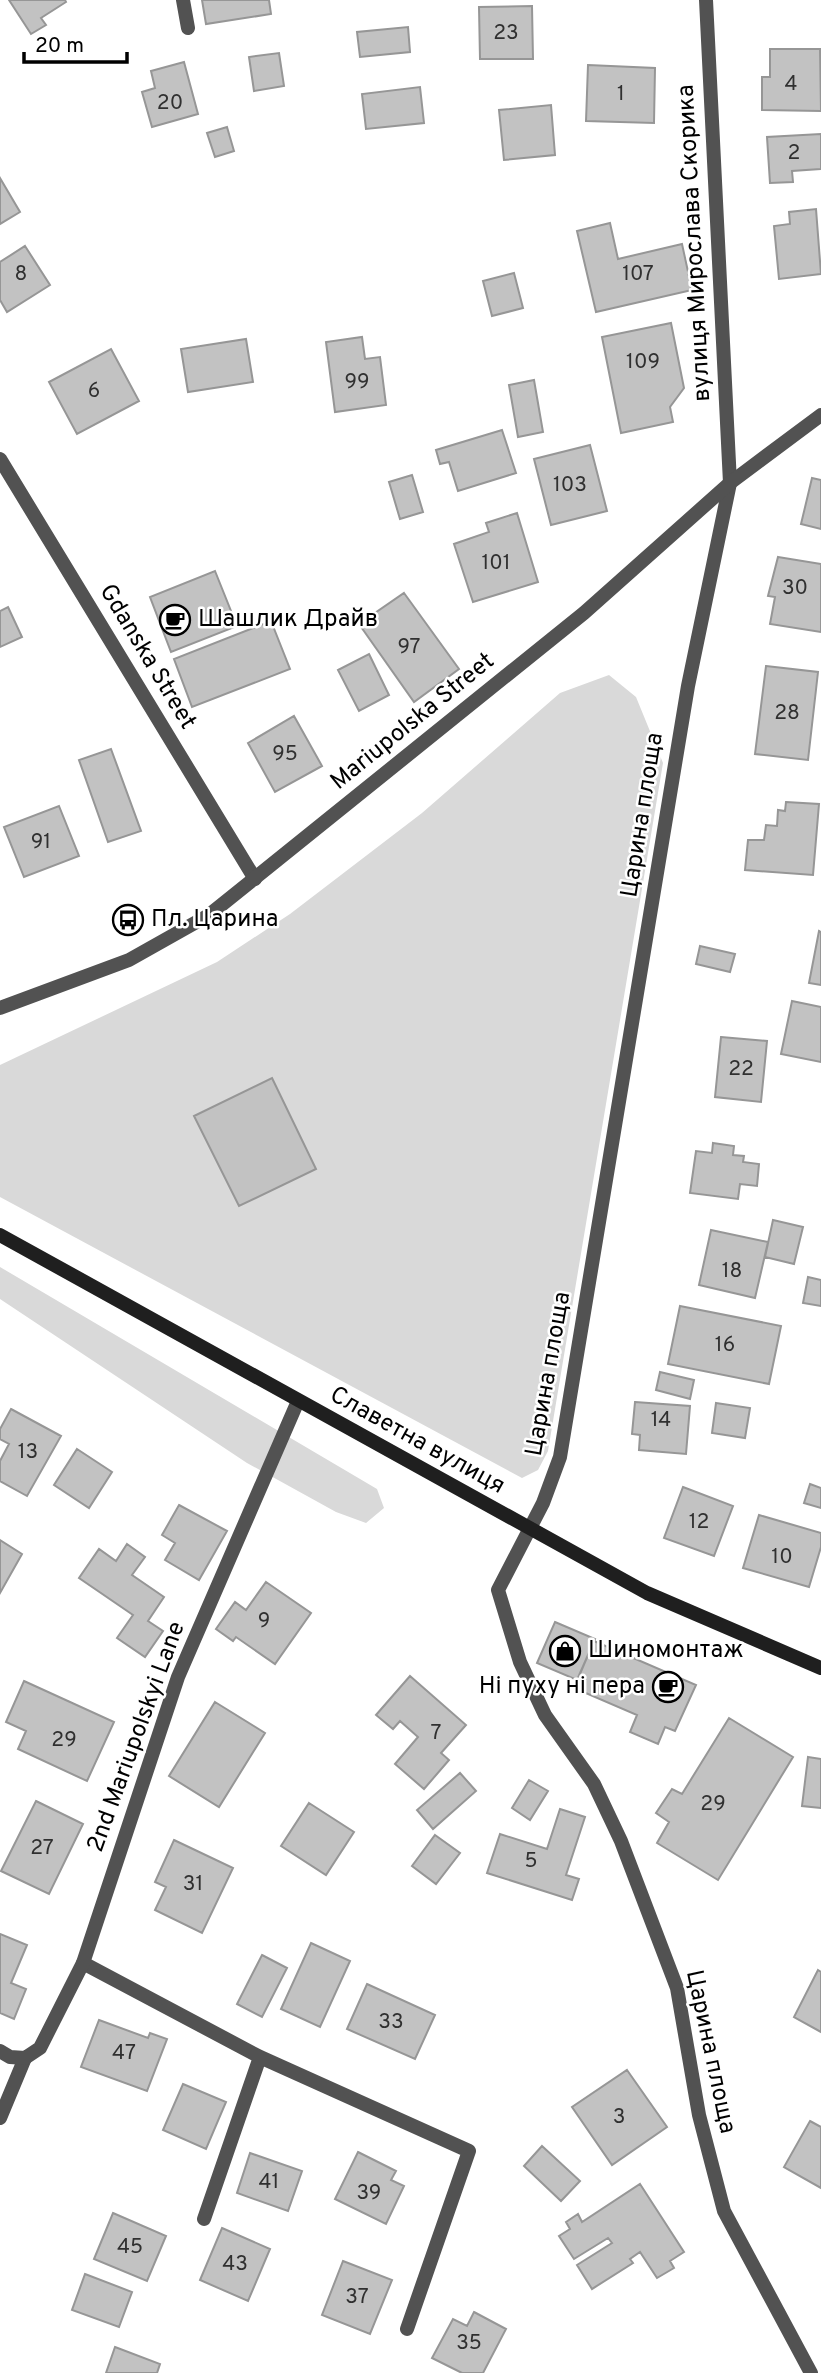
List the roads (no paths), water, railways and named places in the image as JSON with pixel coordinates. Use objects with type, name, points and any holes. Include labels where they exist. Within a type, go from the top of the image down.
[{"type":"main road","name":"Славетна вулиця","points":[[0,1235],[647,1592],[821,1668]]},
{"type":"street","points":[[183,0],[188,28]]},
{"type":"street","name":"вулиця Мирослава Скорика","points":[[706,0],[730,483]]},
{"type":"street","name":"Mariupolska Street","points":[[0,1007],[129,960],[209,915],[584,613],[730,483],[821,415]]},
{"type":"street","name":"Gdanska Street","points":[[0,458],[255,879]]},
{"type":"street","name":"Царина площа","points":[[730,483],[688,686],[560,1457],[542,1503],[498,1590],[520,1662],[545,1715],[594,1784],[621,1841],[677,1988],[699,2115],[724,2211],[811,2373]]},
{"type":"street","name":"2nd Mariupolskyi Lane","points":[[0,2118],[26,2058],[40,2048],[83,1963],[178,1677],[298,1401]]},
{"type":"street","points":[[83,1963],[260,2057],[469,2151],[407,2329]]},
{"type":"street","points":[[0,2050],[10,2057],[26,2058]]},
{"type":"street","points":[[204,2219],[260,2057]]},
{"type":"place","name":"Шашлик Драйв","points":[[175,620]]},
{"type":"place","name":"Пл. Царина","points":[[128,920]]},
{"type":"place","name":"Шиномонтаж","points":[[565,1651]]},
{"type":"place","name":"Ні пуху ні пера","points":[[668,1687]]}]
